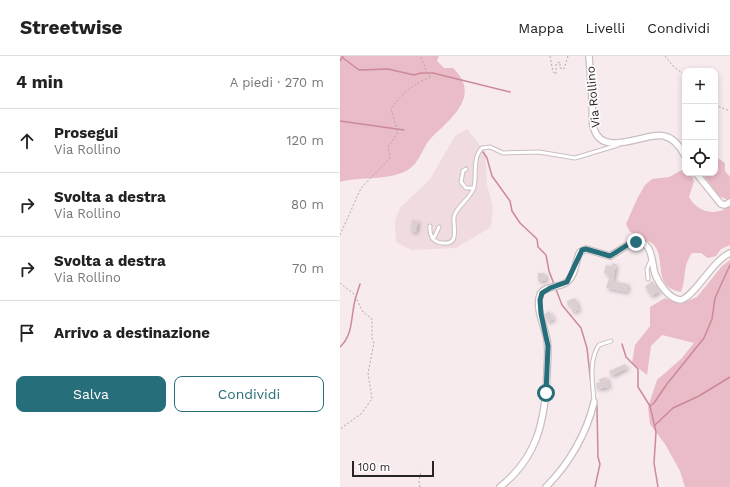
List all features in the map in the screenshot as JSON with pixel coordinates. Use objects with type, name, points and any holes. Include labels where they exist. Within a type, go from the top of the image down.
[{"type":"street","name":"Via Rollino","points":[[589,56],[594,129],[597,135],[604,140],[622,143],[656,135],[664,135],[676,143],[682,152]]},
{"type":"street","points":[[698,176],[721,204],[725,205],[730,202]]},
{"type":"street","points":[[500,487],[516,473],[526,460],[536,441],[542,420],[548,346],[541,314],[540,300],[542,293],[550,288],[567,282],[574,270],[579,254],[584,249],[610,256],[629,244],[636,242],[648,247],[652,255],[655,275],[673,298],[681,300],[688,297],[713,268],[726,255],[730,254]]},
{"type":"street","points":[[546,487],[570,456],[582,436],[590,417],[594,402]]},
{"type":"lane","name":"Via Rollino","points":[[432,238],[441,244],[449,243],[453,240],[455,236],[454,217],[466,201],[471,197],[474,188],[477,156],[482,148],[490,147],[503,153],[539,152],[575,158],[622,143]]},
{"type":"lane","points":[[466,169],[463,171],[462,182],[466,188],[474,188]]},
{"type":"lane","points":[[430,226],[429,233],[432,238],[435,236],[439,227]]},
{"type":"lane","points":[[648,279],[647,269],[652,255]]},
{"type":"lane","points":[[594,402],[592,363],[594,354],[599,345],[610,341]]},
{"type":"path","points":[[340,234],[361,188],[390,158],[388,147],[398,132],[391,109],[402,94],[431,77],[427,74],[425,70],[426,68],[420,56]]},
{"type":"path","points":[[550,56],[553,72],[556,74],[556,64],[560,62],[560,68],[564,69],[568,56]]},
{"type":"path","points":[[665,56],[674,67],[682,73]]},
{"type":"path","points":[[718,106],[730,112]]},
{"type":"path","points":[[340,283],[354,294],[363,312],[372,319],[372,338],[374,347],[368,373],[372,399],[361,414],[340,429]]},
{"type":"path","points":[[420,487],[419,481],[421,470]]},
{"type":"shaded area","points":[[340,56],[439,56],[437,61],[444,68],[453,68],[461,78],[464,87],[464,96],[461,105],[448,122],[432,137],[418,160],[411,168],[390,176],[340,182]]},
{"type":"shaded area","points":[[467,129],[485,152],[487,185],[493,207],[491,227],[456,248],[411,250],[396,242],[395,220],[400,208],[430,179],[455,136]]},
{"type":"shaded area","points":[[718,158],[725,163],[725,171],[730,177],[730,201],[719,196],[704,176],[718,176]]},
{"type":"shaded area","points":[[682,170],[682,176],[692,176],[694,181],[689,197],[692,202],[702,209],[713,212],[730,206],[730,245],[721,249],[716,256],[708,258],[701,253],[692,253],[687,263],[681,292],[672,289],[666,284],[661,271],[657,250],[653,244],[648,241],[638,239],[638,235],[630,232],[626,224],[645,185],[652,179],[669,177]]},
{"type":"shaded area","points":[[730,260],[730,487],[685,487],[680,471],[665,444],[650,424],[648,407],[657,380],[681,359],[694,343],[662,335],[651,346],[647,375],[632,363],[635,345],[650,326],[650,307],[665,298],[680,304],[697,297],[722,266]]},
{"type":"building","points":[[412,220],[418,221],[416,232],[411,231]]},
{"type":"building","points":[[612,263],[616,264],[613,281],[628,284],[627,292],[606,288],[610,275],[604,273],[606,265],[612,266]]},
{"type":"building","points":[[538,273],[545,273],[546,281],[538,281]]},
{"type":"building","points":[[652,281],[660,291],[651,296],[645,287]]},
{"type":"building","points":[[575,298],[579,310],[572,312],[571,305],[568,306],[567,301]]},
{"type":"building","points":[[549,311],[554,319],[548,322],[544,314]]},
{"type":"building","points":[[625,364],[627,368],[611,376],[609,371]]},
{"type":"building","points":[[607,377],[609,387],[597,389],[596,383],[600,382],[599,379]]},
{"type":"waterway","points":[[340,61],[343,56]]},
{"type":"waterway","points":[[343,58],[359,70],[388,69],[414,75],[421,73],[433,73],[510,92]]},
{"type":"waterway","points":[[340,121],[404,130]]},
{"type":"waterway","points":[[483,152],[487,158],[492,176],[510,201],[512,211],[520,223],[537,239],[538,247],[546,255],[549,271],[562,305],[581,328],[587,348],[592,394]]},
{"type":"waterway","points":[[650,406],[654,403],[667,384],[704,338],[712,319],[715,298],[730,265]]},
{"type":"waterway","points":[[340,347],[344,343],[349,333],[354,302],[360,284]]},
{"type":"waterway","points":[[622,344],[626,357],[638,369],[638,387],[650,406],[656,432],[654,463],[658,487]]},
{"type":"waterway","points":[[655,425],[673,408],[699,396],[730,377]]},
{"type":"waterway","points":[[595,487],[600,464],[598,457],[596,403]]},
{"type":"route","points":[[546,393],[548,346],[541,314],[540,296],[544,291],[564,284],[570,279],[579,254],[582,250],[586,249],[605,256],[610,256],[616,254],[629,244],[636,242]]}]
